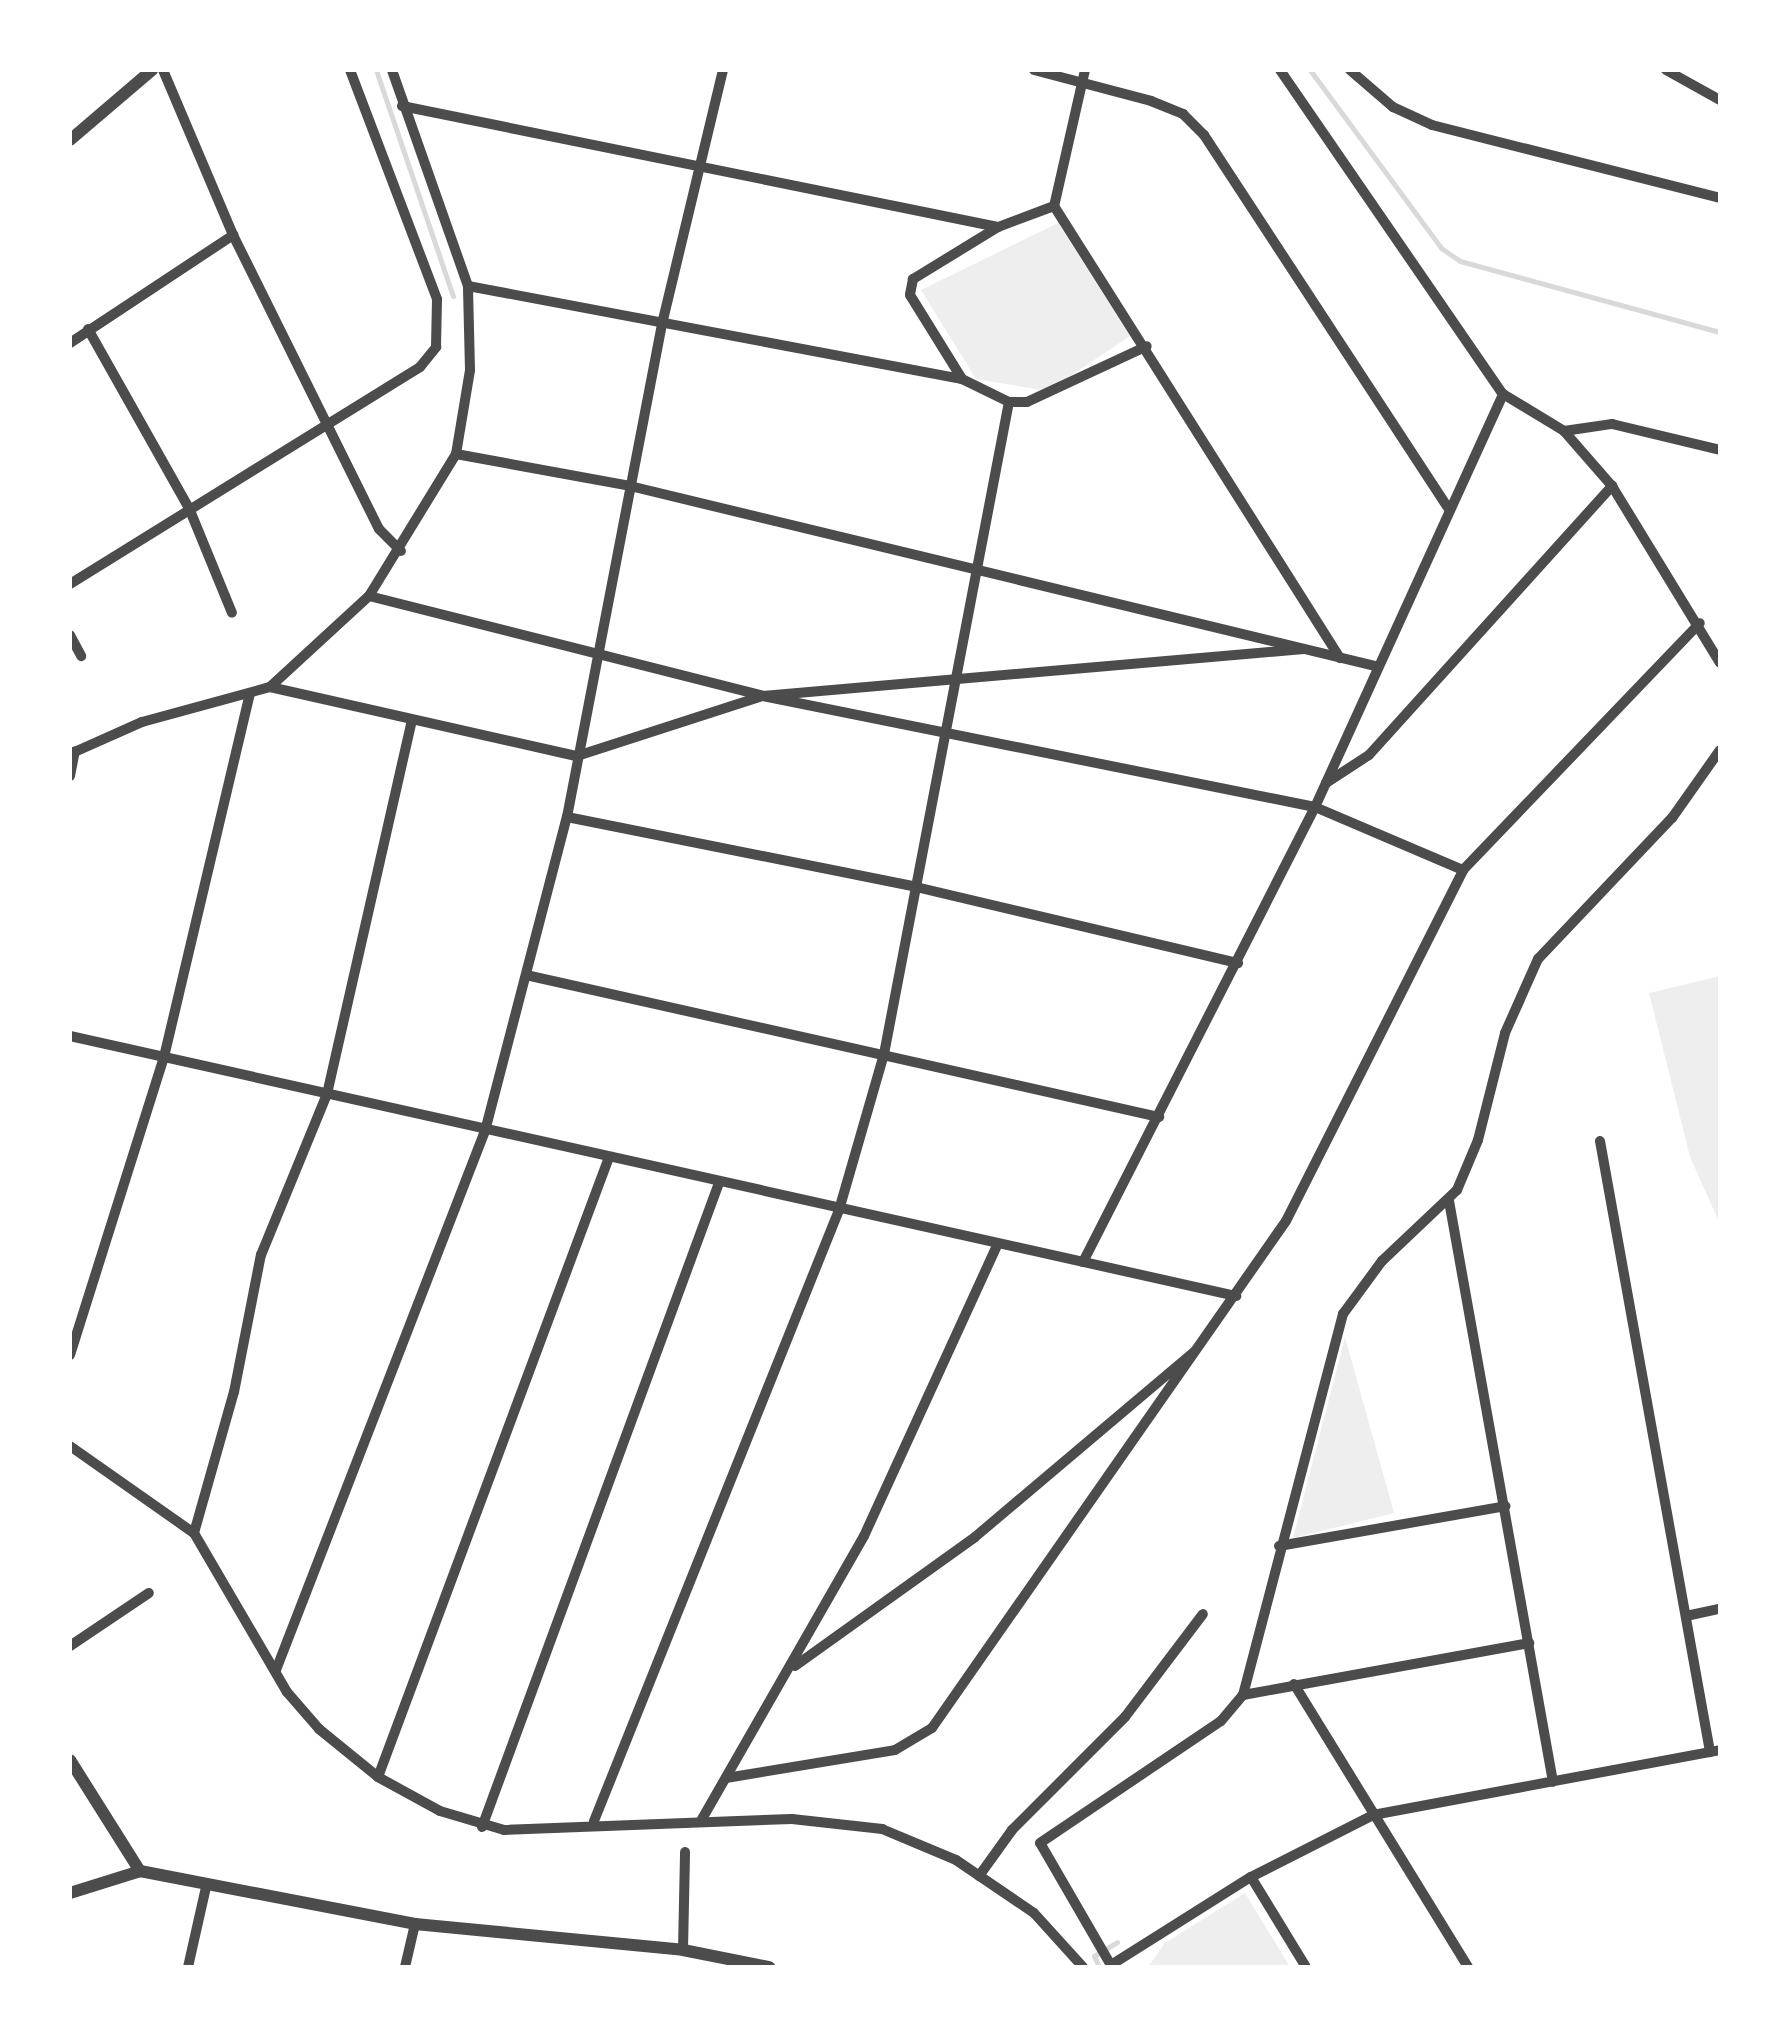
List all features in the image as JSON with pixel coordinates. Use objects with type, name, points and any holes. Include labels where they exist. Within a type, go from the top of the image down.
[{"type":"street","points":[[70,140],[152,70]]},
{"type":"street","points":[[163,70],[233,235],[379,529],[401,552]]},
{"type":"street","points":[[70,584],[327,421],[420,367],[436,347],[436,300],[350,70]]},
{"type":"street","points":[[70,776],[73,753],[142,722],[270,687],[369,596],[401,552],[456,454],[470,370],[468,286],[392,70]]},
{"type":"street","points":[[276,1670],[485,1131],[567,817],[662,324],[723,70]]},
{"type":"street","points":[[1034,70],[1083,76],[1183,114],[1204,135],[1447,508]]},
{"type":"street","points":[[1280,70],[1503,394],[1564,431],[1612,486],[1700,623],[1720,662]]},
{"type":"street","points":[[1350,70],[1393,107],[1432,125],[1720,198]]},
{"type":"street","points":[[1666,70],[1720,100]]},
{"type":"street","points":[[1083,76],[1054,206],[1147,346],[1340,658]]},
{"type":"street","points":[[402,106],[700,163],[998,227]]},
{"type":"street","points":[[962,379],[909,287],[998,227],[1054,206]]},
{"type":"street","points":[[70,344],[233,235]]},
{"type":"street","points":[[468,286],[962,379],[1009,402],[1043,398],[1147,346]]},
{"type":"street","points":[[88,329],[189,508],[232,613]]},
{"type":"street","points":[[1084,1262],[1315,807],[1375,666],[1503,394]]},
{"type":"street","points":[[594,1821],[840,1210],[884,1054],[982,567],[1009,402]]},
{"type":"street","points":[[1564,431],[1612,424],[1720,450]]},
{"type":"street","points":[[456,454],[630,486],[982,567],[1375,666]]},
{"type":"street","points":[[1325,784],[1368,755],[1612,486]]},
{"type":"street","points":[[369,596],[596,658],[763,696],[1315,807],[1463,870]]},
{"type":"street","points":[[726,1778],[884,1753],[906,1747],[932,1728],[1286,1222],[1463,870],[1700,623]]},
{"type":"street","points":[[70,635],[81,656]]},
{"type":"street","points":[[270,687],[577,756],[763,696],[1304,649]]},
{"type":"street","points":[[70,1355],[164,1058],[250,694]]},
{"type":"street","points":[[194,1532],[234,1392],[261,1255],[328,1094],[412,720]]},
{"type":"street","points":[[1600,1142],[1686,1616],[1715,1751],[1373,1815],[1252,1877],[1111,1966],[1040,1843],[1221,1721],[1244,1695],[1279,1546],[1344,1314],[1382,1261],[1449,1201],[1478,1140],[1526,979],[1568,922],[1672,818],[1720,750]]},
{"type":"street","points":[[567,817],[916,888],[1238,963]]},
{"type":"street","points":[[526,975],[1160,1117]]},
{"type":"street","points":[[70,1036],[608,1160],[1236,1296]]},
{"type":"street","points":[[378,1777],[608,1160]]},
{"type":"street","points":[[482,1827],[719,1183]]},
{"type":"street","points":[[1449,1201],[1553,1782]]},
{"type":"street","points":[[702,1819],[793,1668],[926,1412],[996,1246]]},
{"type":"street","points":[[793,1668],[974,1537],[1202,1345]]},
{"type":"street","points":[[70,1446],[194,1532],[276,1670],[319,1729],[378,1777],[482,1827],[702,1819],[858,1824],[930,1846],[979,1876],[1047,1924],[1082,1967]]},
{"type":"street","points":[[1279,1546],[1504,1506]]},
{"type":"street","points":[[70,1646],[149,1593]]},
{"type":"street","points":[[1686,1616],[1720,1609]]},
{"type":"street","points":[[979,1876],[1012,1830],[1125,1718],[1203,1614]]},
{"type":"street","points":[[1244,1695],[1529,1643]]},
{"type":"street","points":[[1294,1684],[1468,1967]]},
{"type":"street","points":[[70,1760],[140,1871]]},
{"type":"street","points":[[683,1950],[685,1852]]},
{"type":"street","points":[[70,1893],[140,1871],[206,1887],[415,1924],[683,1950],[769,1967]]},
{"type":"street","points":[[1252,1877],[1306,1967]]},
{"type":"street","points":[[188,1967],[206,1887]]},
{"type":"street","points":[[405,1967],[415,1924]]},
{"type":"shaded area","points":[[1058,223],[1130,336],[1048,391],[976,379],[921,290]]},
{"type":"shaded area","points":[[1720,976],[1720,1224],[1690,1157],[1649,993]]},
{"type":"shaded area","points":[[1345,1337],[1394,1513],[1293,1538]]},
{"type":"shaded area","points":[[1245,1893],[1290,1967],[1148,1967],[1165,1943]]},
{"type":"waterway","points":[[376,70],[453,296]]},
{"type":"waterway","points":[[1310,70],[1441,248],[1460,261],[1720,332]]},
{"type":"waterway","points":[[1099,1967],[1094,1956],[1117,1942]]}]
